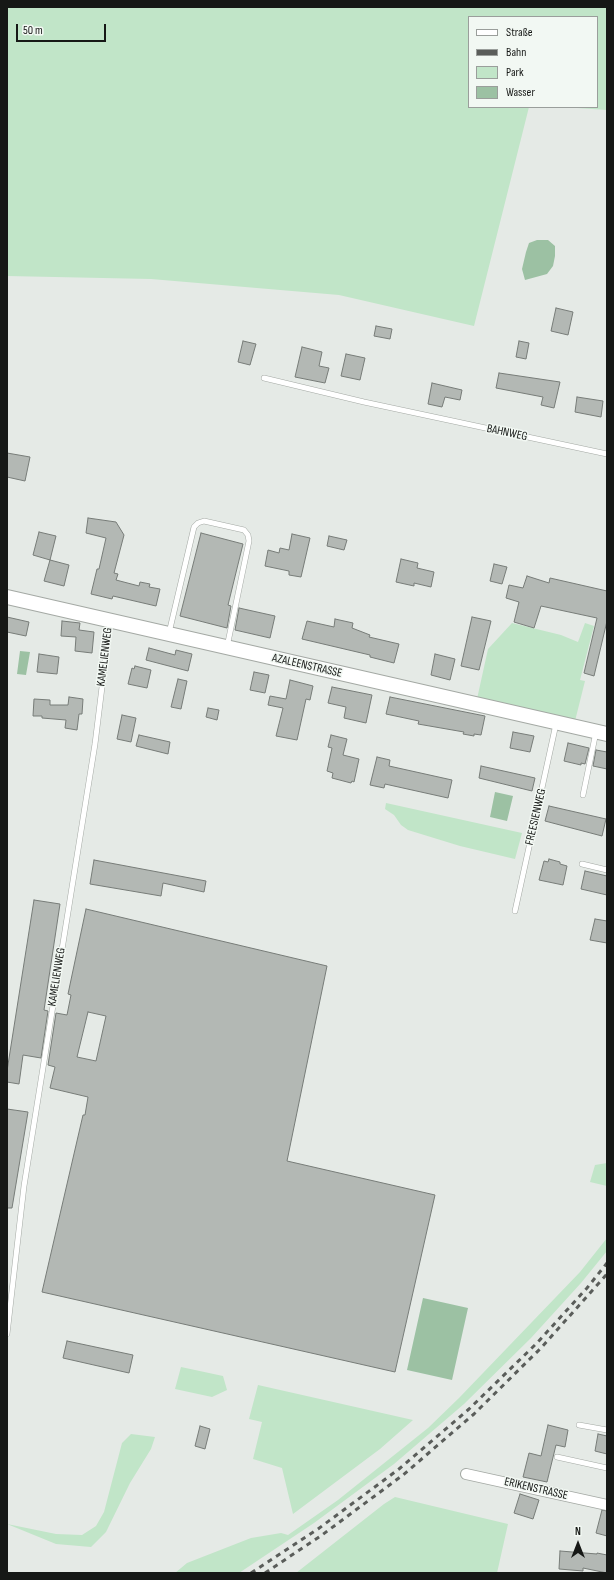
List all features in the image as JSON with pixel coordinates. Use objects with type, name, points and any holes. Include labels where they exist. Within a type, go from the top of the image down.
[{"type":"street","name":"AZALEENSTRASSE","points":[[7,597],[602,733]]},
{"type":"street","name":"ERIKENSTRASSE","points":[[466,1474],[607,1505]]},
{"type":"lane","name":"BAHNWEG","points":[[264,378],[407,412],[607,454]]},
{"type":"lane","points":[[168,634],[194,528],[198,523],[204,520],[244,530],[248,535],[249,541],[227,647]]},
{"type":"lane","name":"KAMELIENWEG","points":[[7,1334],[24,1186],[95,744],[110,621]]},
{"type":"lane","name":"FREESIENWEG","points":[[514,911],[556,722]]},
{"type":"lane","points":[[582,795],[602,733]]},
{"type":"lane","points":[[582,864],[607,870]]},
{"type":"lane","points":[[579,1425],[607,1430]]},
{"type":"lane","points":[[557,1457],[607,1468]]},
{"type":"green space","points":[[7,7],[607,7],[607,110],[577,108],[598,108],[598,16],[468,16],[468,108],[529,108],[474,326],[339,295],[151,279],[7,276]]},
{"type":"green space","points":[[512,623],[561,635],[578,642],[585,623],[594,626],[580,680],[585,681],[575,721],[477,699],[488,649]]},
{"type":"green space","points":[[386,803],[522,833],[515,859],[460,846],[408,830],[401,825],[394,815],[385,809]]},
{"type":"green space","points":[[607,1163],[607,1186],[590,1182],[595,1165]]},
{"type":"green space","points":[[607,1238],[607,1251],[581,1283],[531,1338],[464,1404],[394,1464],[314,1523],[239,1573],[175,1573],[187,1563],[251,1538],[281,1533],[288,1535],[338,1500],[428,1428],[459,1398],[580,1272]]},
{"type":"green space","points":[[181,1367],[223,1376],[227,1390],[212,1397],[175,1389]]},
{"type":"green space","points":[[258,1385],[413,1420],[380,1449],[293,1514],[282,1468],[253,1459],[262,1422],[249,1419]]},
{"type":"green space","points":[[131,1434],[155,1437],[151,1449],[130,1483],[106,1532],[91,1547],[56,1544],[7,1524],[56,1534],[82,1535],[96,1526],[104,1512],[122,1443]]},
{"type":"green space","points":[[395,1497],[508,1524],[497,1573],[296,1573]]},
{"type":"water","points":[[537,240],[548,240],[555,246],[553,266],[547,274],[525,280],[522,269],[526,252],[529,243]]},
{"type":"water","points":[[20,651],[30,652],[26,675],[17,674]]},
{"type":"water","points":[[495,792],[513,796],[507,821],[490,817]]},
{"type":"water","points":[[423,1298],[468,1308],[452,1380],[407,1370]]},
{"type":"building","points":[[556,308],[573,312],[568,335],[551,331]]},
{"type":"building","points":[[376,326],[392,329],[390,339],[374,336]]},
{"type":"building","points":[[243,341],[256,344],[250,365],[238,362]]},
{"type":"building","points":[[519,341],[529,343],[526,359],[516,357]]},
{"type":"building","points":[[302,347],[322,352],[319,366],[329,368],[325,383],[295,377]]},
{"type":"building","points":[[346,354],[365,358],[360,380],[341,376]]},
{"type":"building","points":[[499,373],[560,382],[554,408],[541,405],[543,397],[496,388]]},
{"type":"building","points":[[432,383],[462,390],[460,400],[445,397],[442,407],[428,404]]},
{"type":"building","points":[[577,397],[603,401],[601,417],[575,412]]},
{"type":"building","points":[[7,453],[30,457],[25,481],[7,477]]},
{"type":"building","points":[[88,518],[116,522],[124,535],[114,573],[118,574],[116,580],[139,586],[140,582],[150,584],[149,587],[160,589],[156,606],[113,596],[112,599],[91,594],[97,569],[99,569],[106,538],[86,533]]},
{"type":"building","points":[[39,532],[56,536],[50,560],[33,555]]},
{"type":"building","points":[[201,533],[243,544],[228,605],[231,606],[227,628],[180,616]]},
{"type":"building","points":[[292,534],[310,538],[301,577],[289,575],[289,571],[265,566],[268,550],[279,553],[280,548],[289,550]]},
{"type":"building","points":[[329,536],[347,540],[344,550],[327,546]]},
{"type":"building","points":[[401,559],[418,563],[417,568],[434,572],[431,587],[414,583],[414,586],[396,582]]},
{"type":"building","points":[[50,560],[69,565],[64,586],[44,581]]},
{"type":"building","points":[[494,564],[507,567],[502,584],[490,581]]},
{"type":"building","points":[[527,576],[549,583],[550,578],[607,591],[607,621],[594,676],[584,673],[597,618],[541,606],[534,628],[514,622],[519,602],[506,598],[509,585],[523,588]]},
{"type":"building","points":[[239,608],[275,616],[270,638],[235,630]]},
{"type":"building","points":[[7,617],[29,622],[26,636],[7,632]]},
{"type":"building","points":[[472,617],[491,621],[479,670],[461,666]]},
{"type":"building","points":[[335,619],[353,623],[352,628],[370,635],[369,637],[399,644],[394,663],[370,657],[370,655],[302,639],[307,621],[334,627]]},
{"type":"building","points":[[62,621],[80,623],[79,630],[94,632],[92,653],[75,651],[76,637],[61,636]]},
{"type":"building","points":[[149,648],[175,655],[176,650],[192,654],[188,671],[146,660]]},
{"type":"building","points":[[39,654],[59,657],[57,674],[37,672]]},
{"type":"building","points":[[435,654],[455,659],[450,680],[431,675]]},
{"type":"building","points":[[135,666],[151,670],[147,688],[128,684],[132,668],[134,669]]},
{"type":"building","points":[[254,672],[269,675],[265,693],[250,690]]},
{"type":"building","points":[[178,679],[187,681],[181,709],[171,707]]},
{"type":"building","points":[[290,680],[313,686],[310,700],[306,699],[297,740],[276,736],[283,708],[268,705],[270,696],[286,699]]},
{"type":"building","points":[[332,687],[372,695],[366,723],[344,718],[346,707],[328,703]]},
{"type":"building","points":[[69,697],[83,699],[82,714],[79,714],[77,730],[65,728],[66,720],[33,716],[34,699],[50,700],[50,705],[68,705]]},
{"type":"building","points":[[390,697],[485,716],[481,735],[474,734],[474,736],[463,734],[464,732],[418,724],[419,721],[386,714]]},
{"type":"building","points":[[208,708],[219,710],[217,720],[206,717]]},
{"type":"building","points":[[122,715],[136,718],[131,742],[117,739]]},
{"type":"building","points":[[513,732],[534,736],[530,752],[510,748]]},
{"type":"building","points":[[139,735],[170,742],[168,754],[136,746]]},
{"type":"building","points":[[331,735],[347,739],[343,755],[359,759],[354,782],[352,781],[351,783],[332,778],[333,773],[327,771],[332,748],[328,747]]},
{"type":"building","points":[[568,743],[589,748],[585,764],[581,763],[581,765],[564,761]]},
{"type":"building","points":[[596,750],[607,752],[607,769],[593,766]]},
{"type":"building","points":[[377,757],[390,760],[389,766],[452,780],[448,798],[385,784],[384,788],[370,785]]},
{"type":"building","points":[[481,766],[535,778],[532,791],[479,778]]},
{"type":"building","points":[[549,806],[606,819],[602,836],[545,821]]},
{"type":"building","points":[[549,859],[567,866],[563,885],[539,880],[544,861],[548,862]]},
{"type":"building","points":[[94,860],[206,881],[204,892],[163,883],[161,896],[90,884]]},
{"type":"building","points":[[585,871],[607,876],[607,895],[581,889]]},
{"type":"building","points":[[34,900],[60,904],[44,1010],[48,1011],[41,1058],[23,1055],[19,1084],[7,1082],[7,1071]]},
{"type":"building","points":[[86,909],[327,966],[287,1161],[435,1195],[395,1372],[42,1292],[83,1115],[85,1115],[88,1097],[50,1088],[55,1067],[48,1065],[56,1013],[67,1015],[71,995],[68,994]],"holes":[[[88,1012],[106,1016],[96,1061],[77,1057]]]},
{"type":"building","points":[[595,919],[607,921],[607,943],[590,940]]},
{"type":"building","points":[[7,1109],[28,1112],[12,1208],[7,1208]]},
{"type":"building","points":[[67,1341],[133,1355],[129,1373],[63,1358]]},
{"type":"building","points":[[548,1425],[568,1430],[565,1447],[556,1445],[547,1482],[523,1477],[529,1453],[541,1456]]},
{"type":"building","points":[[200,1426],[210,1429],[205,1449],[195,1446]]},
{"type":"building","points":[[598,1434],[607,1436],[607,1454],[595,1451]]},
{"type":"building","points":[[520,1494],[539,1500],[533,1519],[514,1513]]},
{"type":"building","points":[[602,1510],[607,1511],[607,1536],[596,1533]]},
{"type":"building","points":[[560,1551],[607,1555],[607,1573],[583,1568],[583,1571],[559,1569]]},
{"type":"railway","points":[[251,1573],[318,1529],[399,1469],[469,1409],[537,1343],[587,1288],[607,1263]]},
{"type":"railway","points":[[265,1573],[322,1535],[403,1475],[474,1414],[541,1348],[607,1274]]}]
